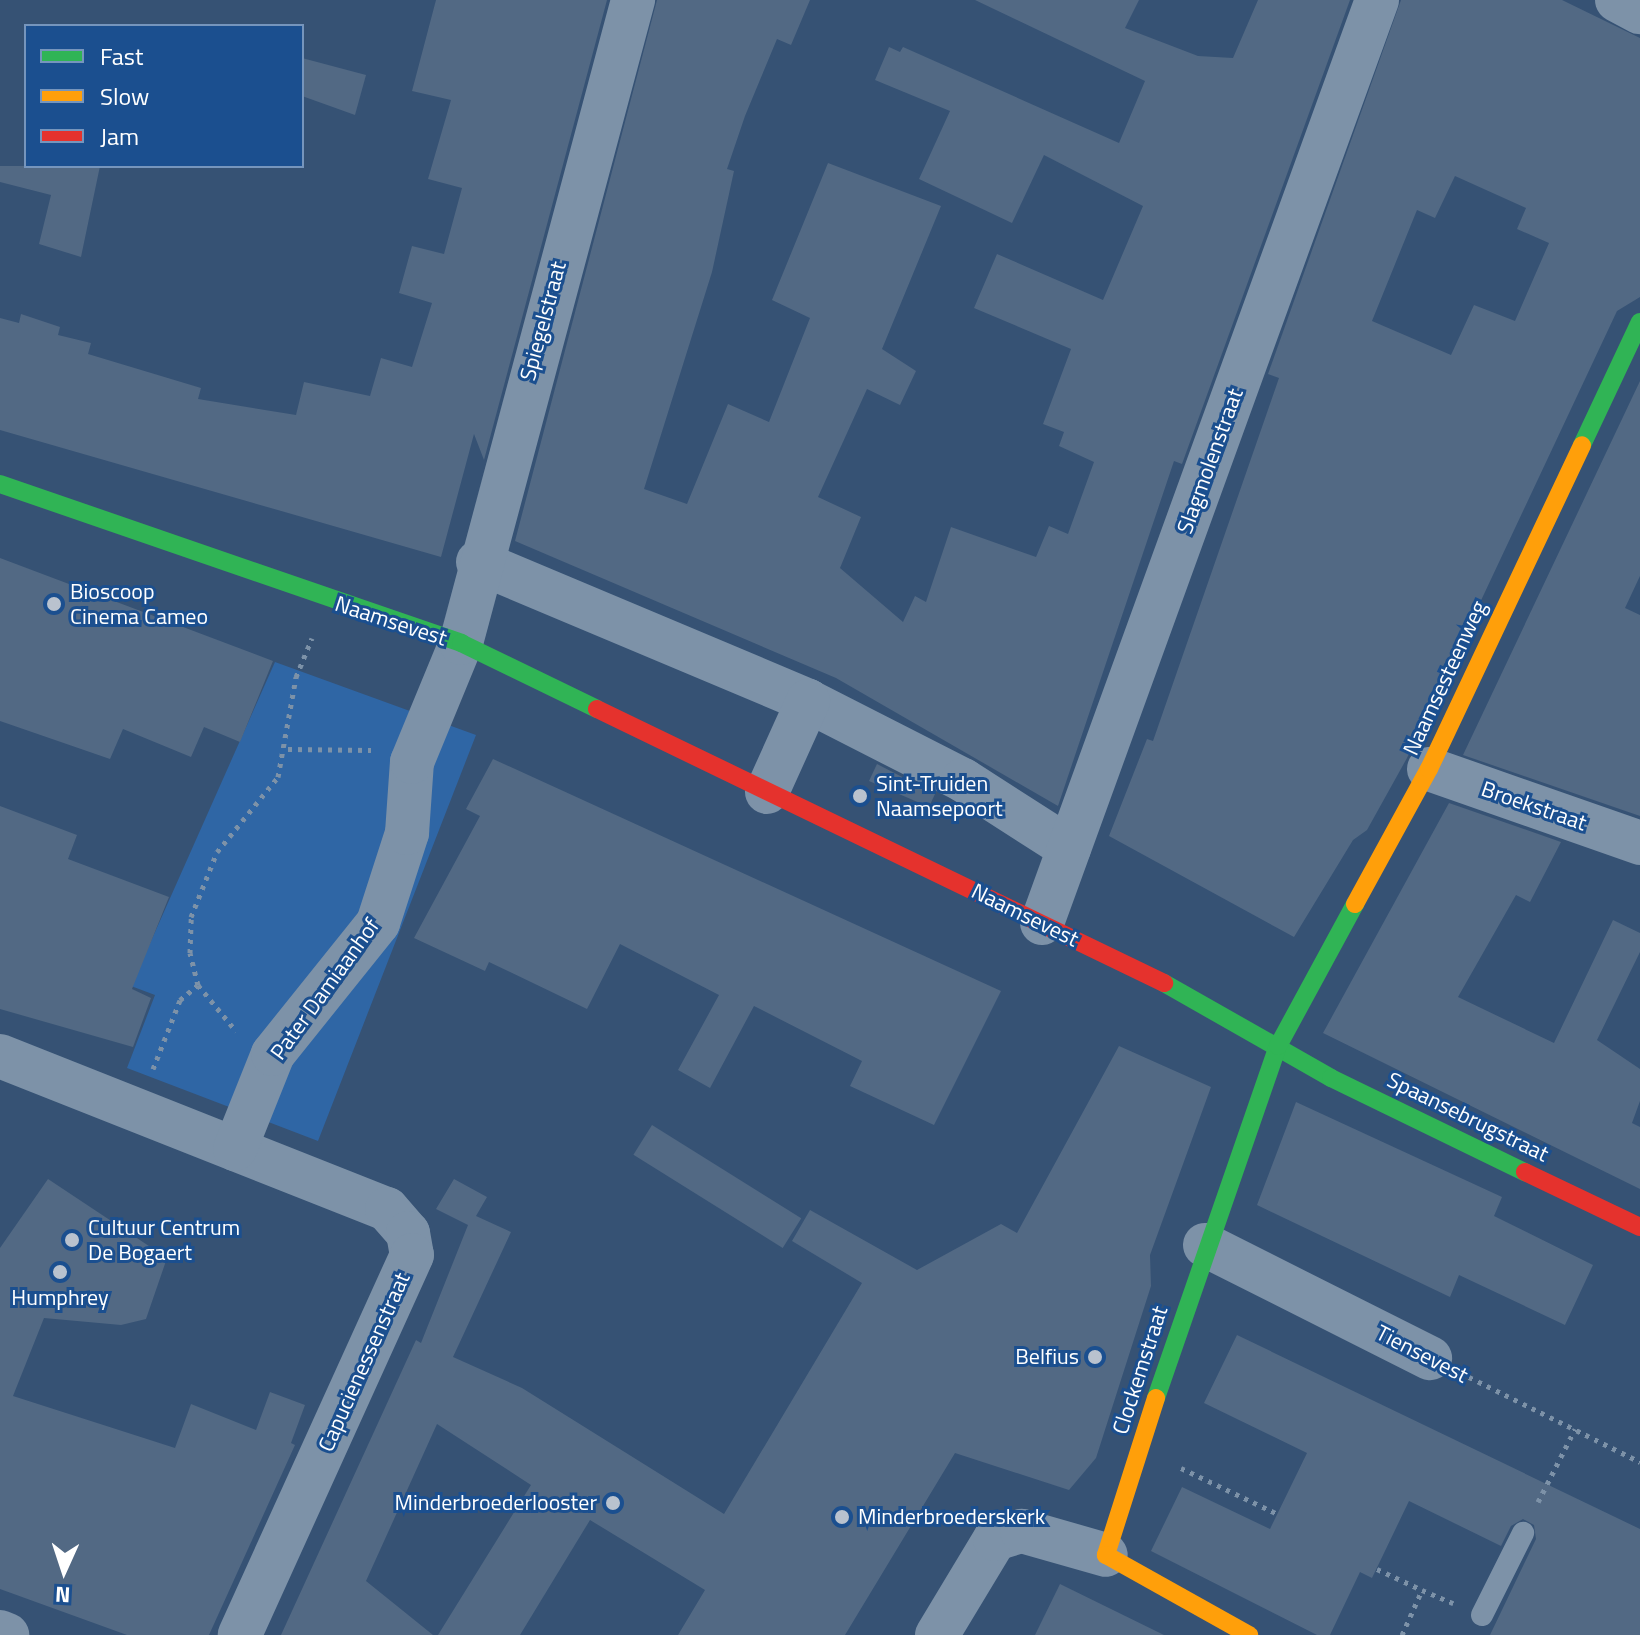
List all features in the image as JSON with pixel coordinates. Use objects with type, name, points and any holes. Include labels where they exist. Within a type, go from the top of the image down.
[{"type":"street","name":"Spiegelstraat","points":[[461,643],[478,562],[633,0]]},
{"type":"street","name":"Slagmolenstraat","points":[[1042,923],[1377,0]]},
{"type":"street","points":[[1617,0],[1640,12]]},
{"type":"street","name":"Naamsesteenweg","points":[[1278,1046],[1429,769],[1640,322]]},
{"type":"street","name":"Naamsevest","points":[[0,484],[328,601],[461,643],[1042,923],[1278,1046]]},
{"type":"street","points":[[478,562],[808,701],[963,780],[1069,848]]},
{"type":"street","name":"Pater Damiaanhof","points":[[235,1149],[271,1061],[378,923],[407,833],[412,762],[461,643]]},
{"type":"street","points":[[767,792],[808,701]]},
{"type":"street","name":"Broekstraat","points":[[1429,769],[1640,843]]},
{"type":"street","name":"Spaansebrugstraat","points":[[1278,1046],[1331,1078],[1640,1227]]},
{"type":"street","name":"Clockemstraat","points":[[1106,1555],[1205,1245],[1278,1046]]},
{"type":"street","name":"Capucienessenstraat","points":[[0,1056],[138,1107],[387,1209],[408,1233],[412,1255],[240,1635]]},
{"type":"street","name":"Tiensevest","points":[[1205,1245],[1430,1358]]},
{"type":"street","points":[[937,1635],[995,1539],[1022,1531],[1106,1555],[1249,1635]]},
{"type":"street","points":[[0,1632],[7,1635]]},
{"type":"lane","points":[[1482,1615],[1523,1533]]},
{"type":"path","points":[[271,1061],[253,1050],[198,985],[190,953],[191,917],[217,852],[278,777],[288,749],[296,677],[328,601]]},
{"type":"path","points":[[288,749],[377,750],[384,744]]},
{"type":"path","points":[[138,1107],[180,1000],[198,985]]},
{"type":"path","name":"Tiensevest","points":[[1430,1358],[1640,1462]]},
{"type":"path","points":[[1538,1502],[1575,1429]]},
{"type":"path","points":[[1140,1449],[1278,1514]]},
{"type":"path","points":[[1377,1569],[1482,1615]]},
{"type":"path","points":[[1402,1635],[1422,1590]]},
{"type":"shaded area","points":[[275,662],[476,735],[318,1141],[127,1068],[155,995],[131,986]]},
{"type":"building","points":[[436,0],[607,0],[484,460],[474,434],[441,557],[0,430],[0,318],[19,323],[21,314],[60,327],[58,335],[91,343],[88,354],[201,388],[198,399],[296,415],[304,382],[370,396],[381,358],[412,367],[432,303],[399,293],[412,246],[444,254],[462,188],[428,179],[451,100],[412,91]]},
{"type":"building","points":[[657,0],[810,0],[791,45],[777,39],[727,169],[734,171],[712,272],[644,489],[687,504],[728,404],[769,422],[810,318],[772,300],[828,163],[941,206],[882,349],[916,371],[900,405],[867,389],[818,497],[861,517],[840,568],[903,622],[915,596],[926,602],[951,527],[1036,557],[1049,526],[1068,534],[1094,462],[1059,446],[1064,432],[1043,424],[1071,349],[974,308],[997,254],[1103,300],[1143,206],[1044,155],[1012,223],[919,179],[950,111],[875,80],[889,47],[900,52],[903,47],[1119,143],[1145,81],[975,0],[1139,0],[1125,28],[1198,56],[1233,58],[1258,0],[1350,0],[1182,464],[1174,461],[1058,806],[836,678],[515,541]]},
{"type":"building","points":[[1401,0],[1562,0],[1640,38],[1640,297],[1617,311],[1407,758],[1367,830],[1353,840],[1294,937],[1109,836],[1147,739],[1153,741],[1279,378],[1268,374]],"holes":[[[1455,176],[1526,208],[1517,229],[1549,243],[1515,321],[1474,305],[1451,355],[1372,321],[1417,210],[1435,218]]]},
{"type":"building","points":[[304,59],[366,75],[355,115],[304,97]]},
{"type":"building","points":[[0,166],[100,168],[81,257],[39,244],[51,195],[0,182]]},
{"type":"building","points":[[1640,381],[1640,576],[1625,608],[1640,615],[1640,816],[1463,755]]},
{"type":"building","points":[[0,558],[273,661],[240,742],[204,727],[191,757],[123,729],[110,759],[0,721]]},
{"type":"building","points":[[493,759],[1001,991],[934,1125],[850,1086],[862,1061],[754,1006],[710,1088],[678,1070],[719,995],[620,944],[587,1009],[489,962],[485,971],[414,938],[480,816],[466,809]]},
{"type":"building","points":[[877,764],[935,794],[929,807],[869,781]]},
{"type":"building","points":[[1449,803],[1561,842],[1530,902],[1516,895],[1458,997],[1554,1043],[1613,920],[1640,933],[1640,952],[1597,1040],[1640,1069],[1640,1101],[1632,1123],[1640,1127],[1640,1189],[1323,1033]]},
{"type":"building","points":[[0,806],[77,835],[68,859],[169,897],[132,989],[151,998],[133,1047],[0,1009]]},
{"type":"building","points":[[1119,1046],[1211,1087],[1150,1255],[1151,1286],[1096,1458],[1069,1490],[955,1453],[845,1635],[678,1635],[705,1590],[590,1520],[520,1635],[438,1635],[531,1485],[437,1424],[366,1581],[433,1635],[281,1635],[416,1340],[421,1343],[468,1225],[436,1209],[454,1179],[487,1197],[476,1216],[511,1232],[453,1357],[522,1388],[724,1514],[862,1283],[792,1241],[810,1210],[917,1270],[1001,1224],[1017,1233]]},
{"type":"building","points":[[1296,1102],[1502,1197],[1494,1216],[1593,1265],[1565,1325],[1459,1275],[1450,1297],[1257,1205]]},
{"type":"building","points":[[652,1125],[801,1218],[783,1248],[633,1155]]},
{"type":"building","points":[[48,1179],[167,1258],[146,1319],[121,1325],[44,1318],[13,1396],[175,1448],[191,1404],[256,1430],[270,1392],[305,1405],[291,1443],[295,1445],[209,1635],[127,1635],[0,1589],[0,1248]]},
{"type":"building","points":[[1237,1335],[1640,1529],[1640,1635],[1490,1635],[1536,1539],[1534,1525],[1523,1519],[1511,1526],[1501,1546],[1409,1501],[1372,1578],[1360,1572],[1330,1635],[1317,1635],[1151,1551],[1182,1487],[1270,1529],[1307,1453],[1204,1403]]},
{"type":"building","points":[[1060,1584],[1164,1635],[1035,1635]]},
{"type":"traffic: fast","points":[[1582,445],[1640,322]]},
{"type":"traffic: fast","points":[[0,484],[461,643],[597,709]]},
{"type":"traffic: fast","points":[[1156,1398],[1278,1046],[1355,904]]},
{"type":"traffic: fast","points":[[1164,983],[1331,1078],[1525,1172]]},
{"type":"traffic: slow","points":[[1355,904],[1429,769],[1582,445]]},
{"type":"traffic: slow","points":[[1156,1398],[1106,1555],[1249,1635]]},
{"type":"traffic: jam","points":[[597,709],[1164,983]]},
{"type":"traffic: jam","points":[[1525,1172],[1640,1227]]},
{"type":"place","name":"Bioscoop Cinema Cameo","points":[[54,604]]},
{"type":"place","name":"Sint-Truiden Naamsepoort","points":[[860,796]]},
{"type":"place","name":"Cultuur Centrum De Bogaert","points":[[72,1240]]},
{"type":"place","name":"Humphrey","points":[[60,1272]]},
{"type":"place","name":"Belfius","points":[[1095,1357]]},
{"type":"place","name":"Minderbroederlooster","points":[[613,1503]]},
{"type":"place","name":"Minderbroederskerk","points":[[842,1517]]}]
